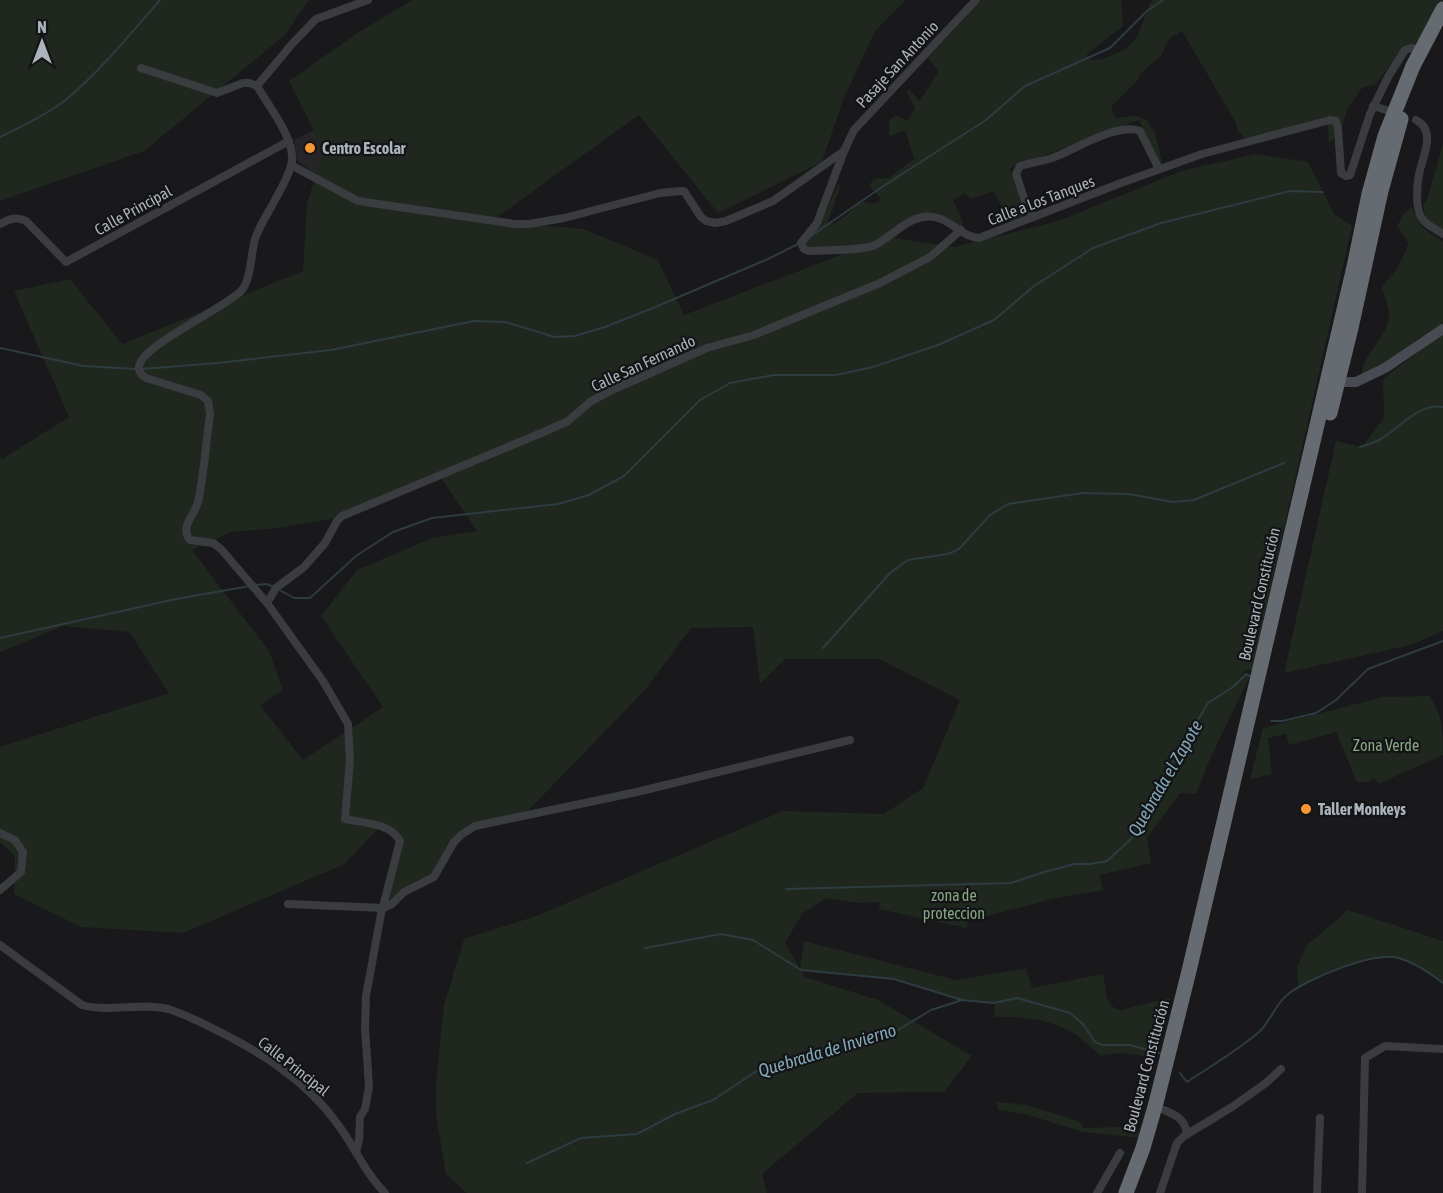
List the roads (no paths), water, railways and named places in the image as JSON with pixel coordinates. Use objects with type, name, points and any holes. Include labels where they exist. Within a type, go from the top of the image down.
[{"type":"highway","name":"Boulevard Constitución","points":[[1126,1193],[1143,1148],[1156,1103],[1204,911],[1378,158],[1395,108],[1420,50],[1443,9]]},
{"type":"highway","name":"Boulevard Constitución","points":[[1136,1193],[1154,1146],[1199,970],[1390,155],[1405,109],[1443,28]]},
{"type":"street","points":[[257,86],[316,19],[368,0]]},
{"type":"street","name":"Pasaje San Antonio","points":[[844,151],[854,130],[862,120],[976,0]]},
{"type":"street","points":[[1386,110],[1373,106],[1388,77],[1405,50],[1411,48],[1420,50]]},
{"type":"street","points":[[141,68],[217,93],[243,83],[257,86],[291,148],[291,165],[256,236],[244,288],[225,304],[190,323],[151,352],[140,362],[139,367],[146,378],[201,395],[208,401],[210,414],[198,502],[186,524],[186,535],[190,540],[213,543],[267,603],[323,681],[348,724],[350,760],[345,819],[381,826],[396,832],[400,841],[383,908],[366,996],[365,1027],[369,1087],[365,1109],[360,1117],[356,1152]]},
{"type":"street","name":"Calle a Los Tanques","points":[[844,151],[817,223],[801,243],[804,249],[809,251],[874,246],[910,222],[925,216],[940,218],[974,238],[979,238],[1202,154],[1330,120],[1336,121],[1337,124],[1339,165],[1341,173],[1346,176],[1353,171],[1373,106]]},
{"type":"street","points":[[1416,120],[1426,129],[1427,139],[1419,176],[1419,211],[1423,220],[1443,234]]},
{"type":"street","points":[[1034,217],[1028,210],[1017,174],[1020,166],[1052,158],[1101,137],[1133,129],[1140,131],[1159,170]]},
{"type":"street","name":"Calle Principal","points":[[0,224],[13,218],[21,218],[66,262],[289,141]]},
{"type":"street","points":[[291,165],[358,201],[432,213],[529,224],[564,218],[674,190],[684,191],[701,218],[715,223],[726,221],[773,201],[844,151]]},
{"type":"street","name":"Calle San Fernando","points":[[267,603],[276,588],[304,567],[325,543],[342,516],[568,421],[600,396],[707,348],[754,335],[880,283],[930,257],[961,230]]},
{"type":"street","points":[[1338,382],[1356,382],[1385,368],[1443,329]]},
{"type":"street","points":[[288,903],[383,908],[392,904],[404,892],[434,877],[454,842],[475,826],[637,792],[850,740]]},
{"type":"street","points":[[0,833],[15,840],[23,852],[23,862],[21,872],[0,890]]},
{"type":"street","name":"Calle Principal","points":[[0,945],[82,1005],[93,1008],[150,1006],[177,1012],[260,1053],[323,1105],[369,1175],[385,1193]]},
{"type":"street","points":[[1362,1193],[1365,1058],[1385,1046],[1443,1049]]},
{"type":"street","points":[[1160,1193],[1177,1143],[1187,1134],[1266,1083],[1281,1069]]},
{"type":"street","points":[[1164,1110],[1182,1120],[1187,1134]]},
{"type":"street","points":[[1317,1193],[1320,1118]]},
{"type":"street","points":[[1096,1193],[1120,1153]]},
{"type":"waterway","points":[[0,137],[44,114],[81,87],[160,0]]},
{"type":"waterway","points":[[808,238],[986,120],[1025,86],[1110,48],[1147,11],[1163,0]]},
{"type":"waterway","points":[[278,589],[294,598],[310,598],[356,556],[393,532],[432,518],[558,504],[589,495],[624,476],[700,400],[730,383],[774,375],[836,375],[873,367],[938,345],[994,320],[1034,286],[1093,248],[1161,223],[1290,191],[1323,192]]},
{"type":"waterway","points":[[142,369],[331,350],[474,321],[505,322],[555,337],[575,336],[653,308],[798,244]]},
{"type":"waterway","points":[[0,348],[84,366],[136,369]]},
{"type":"waterway","points":[[1360,447],[1379,440],[1425,409],[1443,407]]},
{"type":"waterway","points":[[823,648],[890,573],[908,560],[948,554],[959,549],[990,515],[1008,504],[1083,493],[1129,494],[1173,502],[1194,500],[1284,463]]},
{"type":"waterway","points":[[255,585],[267,584],[273,587]]},
{"type":"waterway","points":[[0,638],[176,599],[250,586]]},
{"type":"waterway","name":"Quebrada el Zapote","points":[[1271,721],[1283,721],[1316,713],[1336,700],[1368,669],[1443,641]]},
{"type":"waterway","name":"Quebrada el Zapote","points":[[786,889],[1011,883],[1075,864],[1107,861],[1131,839],[1165,775],[1208,703],[1233,687],[1246,674],[1250,676]]},
{"type":"waterway","points":[[645,948],[721,934],[753,940],[801,970],[894,979],[962,1000],[994,1003],[1017,998],[1070,1013],[1083,1024],[1095,1042],[1103,1045],[1130,1045],[1162,1054]]},
{"type":"waterway","points":[[1180,1073],[1187,1082],[1242,1046],[1259,1032],[1287,995],[1324,974],[1358,962],[1388,957],[1399,958],[1422,968],[1443,983]]},
{"type":"waterway","name":"Quebrada de Invierno","points":[[527,1163],[581,1138],[637,1134],[675,1114],[713,1100],[755,1072],[826,1048],[865,1043],[893,1033],[931,1010],[962,1000]]},
{"type":"place","name":"Centro Escolar","points":[[310,148]]},
{"type":"place","name":"Taller Monkeys","points":[[1306,809]]},
{"type":"park label","name":"Zona Verde","points":[[1386,745]]},
{"type":"park label","name":"zona de proteccion","points":[[954,904]]}]
